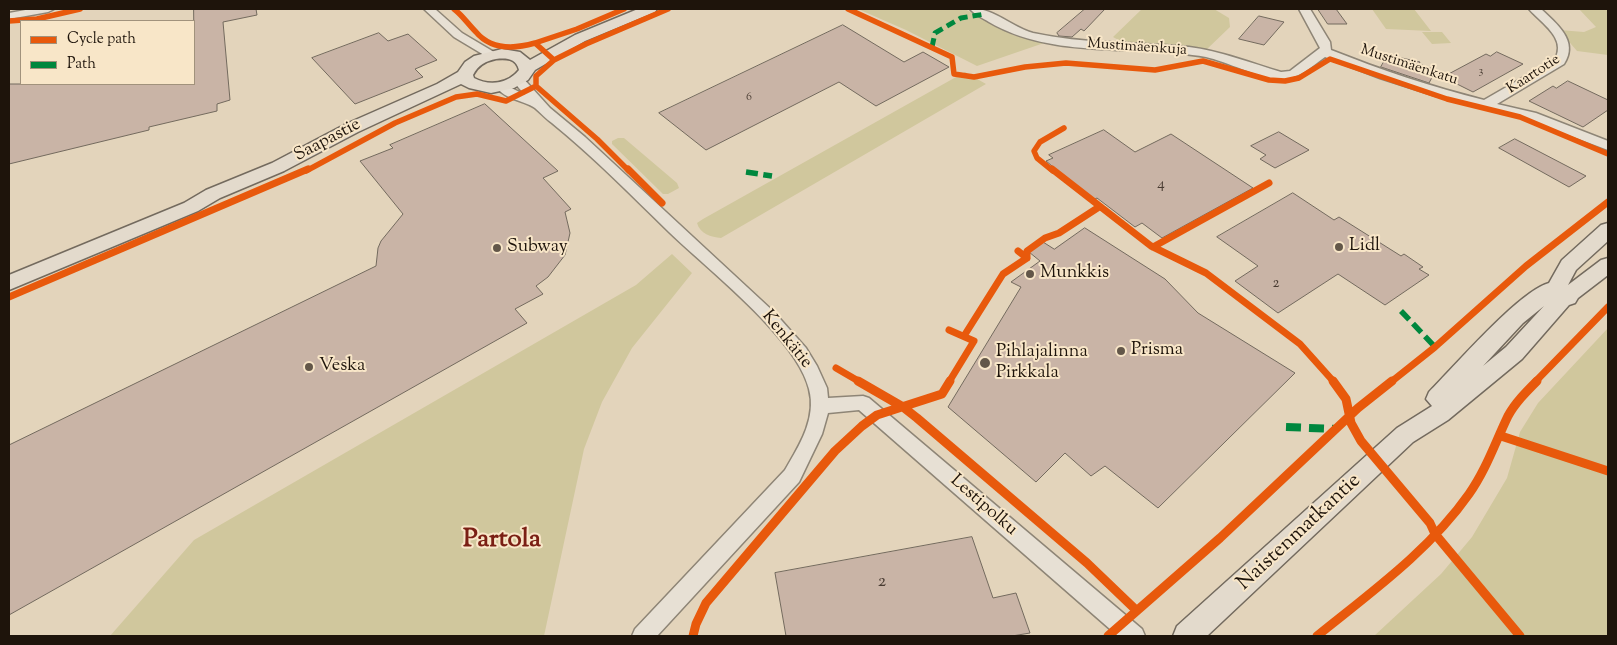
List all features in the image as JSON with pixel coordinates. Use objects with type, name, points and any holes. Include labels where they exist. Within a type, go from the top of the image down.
[{"type":"main road","points":[[471,74],[490,88],[502,87],[521,68],[580,38],[650,9]]},
{"type":"main road","points":[[493,55],[512,55],[521,68]]},
{"type":"main road","name":"Saapastie","points":[[9,283],[191,207],[213,194],[278,168],[352,128],[471,74],[493,55]]},
{"type":"main road","name":"Naistenmatkantie","points":[[1187,636],[1346,492],[1409,432],[1440,413],[1514,353],[1560,291],[1569,265],[1608,230]]},
{"type":"main road","name":"Naistenmatkantie","points":[[1560,291],[1608,264]]},
{"type":"street","points":[[9,16],[48,9]]},
{"type":"street","points":[[429,9],[458,35],[493,55]]},
{"type":"street","name":"Mustimäenkuja","points":[[976,9],[1003,25],[1028,35],[1070,43],[1190,51],[1212,55],[1280,76],[1294,74],[1324,52]]},
{"type":"street","points":[[1305,9],[1324,42],[1326,48],[1324,52]]},
{"type":"street","name":"Kaartotie","points":[[1487,104],[1560,61],[1564,56],[1566,45],[1558,32],[1535,9]]},
{"type":"street","points":[[458,35],[467,50],[471,74]]},
{"type":"street","name":"Mustimäenkatu","points":[[1324,52],[1384,75],[1440,93],[1487,104]]},
{"type":"street","name":"Kenkätie","points":[[521,68],[528,89],[539,105],[586,144],[757,305],[789,340],[813,373],[821,406]]},
{"type":"street","name":"Kenkätie","points":[[502,87],[515,96],[539,105]]},
{"type":"street","name":"Kaartotie","points":[[1487,104],[1531,116],[1608,146]]},
{"type":"street","name":"Lestipolku","points":[[821,406],[863,403],[1134,636]]},
{"type":"street","points":[[643,636],[792,476],[808,444],[821,406]]},
{"type":"shaded area","points":[[858,9],[965,9],[1013,35],[1044,43],[977,66],[906,30]]},
{"type":"shaded area","points":[[1142,9],[1214,9],[1229,18],[1230,27],[1205,51],[1176,45],[1122,42],[1113,37]]},
{"type":"shaded area","points":[[1372,9],[1414,9],[1431,31],[1386,29]]},
{"type":"shaded area","points":[[1579,9],[1608,9],[1608,55],[1577,51],[1559,30],[1584,32],[1596,27]]},
{"type":"shaded area","points":[[1422,32],[1442,32],[1451,43],[1432,44]]},
{"type":"shaded area","points":[[965,72],[986,84],[721,238],[706,234],[698,227],[697,223],[703,219]]},
{"type":"shaded area","points":[[624,138],[677,183],[679,188],[668,194],[663,194],[612,144],[612,141]]},
{"type":"shaded area","points":[[672,254],[692,273],[632,348],[602,402],[584,449],[544,636],[110,636],[194,540],[636,285]]},
{"type":"shaded area","points":[[1608,328],[1608,636],[1374,636],[1441,574],[1472,537],[1507,478],[1520,432],[1538,403]]},
{"type":"building","points":[[194,9],[256,9],[257,15],[223,22],[230,100],[217,104],[217,111],[149,127],[149,130],[9,164],[9,84],[195,85]]},
{"type":"building","points":[[1085,9],[1105,9],[1084,31],[1081,29],[1072,37],[1059,36],[1057,33]]},
{"type":"building","points":[[1318,9],[1336,9],[1347,24],[1328,24]]},
{"type":"building","points":[[1259,16],[1284,22],[1264,45],[1239,39]]},
{"type":"building","points":[[843,25],[904,62],[923,52],[949,67],[876,106],[839,82],[706,150],[659,113]]},
{"type":"building","points":[[379,33],[388,41],[408,34],[437,60],[415,69],[423,77],[355,104],[312,58]]},
{"type":"building","points":[[1497,52],[1523,64],[1473,92],[1443,77],[1486,54],[1490,56]]},
{"type":"building","points":[[1388,55],[1420,62],[1419,64],[1436,70],[1429,83],[1381,67]]},
{"type":"building","points":[[1568,81],[1608,100],[1608,110],[1583,127],[1529,101],[1553,86],[1556,88]]},
{"type":"building","name":"Veska","points":[[485,104],[558,171],[543,178],[571,209],[565,212],[570,233],[565,255],[548,277],[536,286],[543,294],[515,309],[527,323],[9,615],[9,445],[376,266],[378,248],[381,241],[403,214],[360,161],[393,148],[390,145]]},
{"type":"building","points":[[1104,130],[1135,152],[1171,134],[1253,188],[1162,238],[1142,223],[1135,227],[1097,198],[1093,200],[1046,161],[1053,158],[1049,155]]},
{"type":"building","points":[[1279,132],[1309,150],[1275,168],[1260,159],[1266,155],[1251,146]]},
{"type":"building","points":[[1515,139],[1586,176],[1569,187],[1499,148]]},
{"type":"building","points":[[1293,193],[1334,220],[1339,217],[1401,256],[1404,254],[1423,267],[1419,269],[1429,275],[1385,305],[1338,274],[1278,313],[1235,281],[1258,266],[1217,237]]},
{"type":"building","name":"Prisma","points":[[1085,228],[1165,279],[1198,313],[1295,373],[1158,508],[1105,466],[1091,476],[1065,453],[1036,482],[948,407],[1021,287],[1011,282],[1040,261],[1029,252],[1043,242],[1054,249]]},
{"type":"building","points":[[972,537],[993,598],[1016,593],[1030,633],[1012,636],[786,636],[775,573]]},
{"type":"marked path","points":[[932,47],[935,33],[961,18],[985,14]]},
{"type":"marked path","points":[[746,172],[772,176]]},
{"type":"marked path","points":[[1401,311],[1435,347]]},
{"type":"marked path","points":[[1286,427],[1336,429]]},
{"type":"cycle path","points":[[23,20],[37,19],[80,9]]},
{"type":"cycle path","points":[[454,9],[459,12],[478,35],[491,44],[505,47],[520,47],[535,43],[554,60],[536,76],[536,86],[597,139],[662,203]]},
{"type":"cycle path","points":[[535,43],[577,29],[624,9]]},
{"type":"cycle path","points":[[554,60],[586,44],[668,9]]},
{"type":"cycle path","points":[[848,9],[952,57],[954,74],[974,77],[1025,67],[1066,63],[1155,70],[1203,61],[1269,80],[1285,81],[1304,76],[1320,63],[1330,59],[1447,99],[1520,117],[1608,154]]},
{"type":"cycle path","points":[[9,21],[20,20]]},
{"type":"cycle path","points":[[9,297],[305,171],[395,123],[456,97],[477,94],[506,101],[536,86]]},
{"type":"cycle path","points":[[1064,128],[1040,142],[1034,151],[1037,158],[1151,246],[1206,273],[1300,344],[1324,369],[1346,399],[1351,423],[1361,441],[1430,523],[1435,534],[1520,636]]},
{"type":"cycle path","points":[[1153,247],[1269,183]]},
{"type":"cycle path","points":[[1108,636],[1220,538],[1358,408],[1435,347],[1526,266],[1608,202]]},
{"type":"cycle path","points":[[1027,258],[1027,251],[1045,238],[1059,233],[1099,207]]},
{"type":"cycle path","points":[[964,336],[1003,274],[1027,258],[1018,251]]},
{"type":"cycle path","points":[[1317,636],[1400,569],[1452,517],[1470,493],[1489,461],[1509,415],[1523,395],[1608,307]]},
{"type":"cycle path","points":[[693,636],[696,624],[706,603],[835,451],[877,415],[942,394],[974,341],[949,330]]},
{"type":"cycle path","points":[[836,368],[903,407],[917,418],[1087,563],[1136,610]]},
{"type":"cycle path","points":[[1501,436],[1608,471]]},
{"type":"place","name":"Lidl","points":[[1339,247]]},
{"type":"place","name":"Subway","points":[[497,248]]},
{"type":"place","name":"Munkkis","points":[[1030,274]]},
{"type":"place","name":"Prisma","points":[[1121,351]]},
{"type":"place","name":"Pihlajalinna Pirkkala","points":[[985,363]]},
{"type":"place","name":"Veska","points":[[309,367]]},
{"type":"district","name":"Partola","points":[[502,542]]}]
